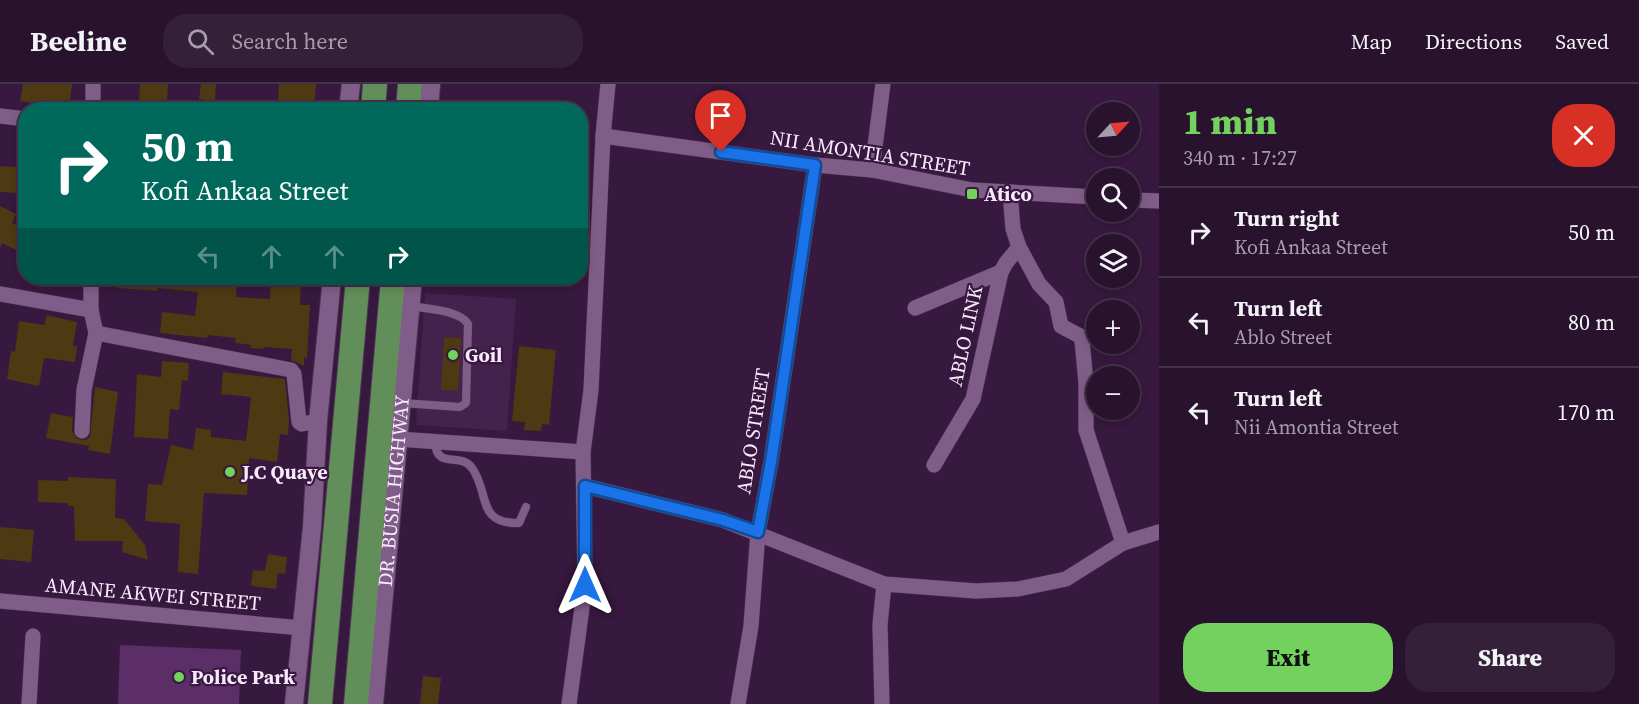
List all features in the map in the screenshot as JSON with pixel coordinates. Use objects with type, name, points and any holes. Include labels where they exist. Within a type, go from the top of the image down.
[{"type":"highway","points":[[374,102],[375,84]]},
{"type":"highway","points":[[409,102],[410,84]]},
{"type":"highway","points":[[320,704],[357,285]]},
{"type":"highway","name":"DR. BUSIA HIGHWAY","points":[[356,704],[392,285]]},
{"type":"street","points":[[93,84],[93,102]]},
{"type":"street","points":[[349,102],[351,84]]},
{"type":"street","points":[[430,102],[431,84]]},
{"type":"street","points":[[569,704],[585,585],[583,452],[591,390],[603,136],[608,84]]},
{"type":"street","points":[[872,170],[883,84]]},
{"type":"street","points":[[0,116],[18,118]]},
{"type":"street","name":"NII AMONTIA STREET","points":[[603,136],[815,165],[872,170],[972,190],[1086,196]]},
{"type":"street","name":"ABLO STREET","points":[[738,704],[751,626],[758,532],[771,462],[815,165]]},
{"type":"street","points":[[1011,192],[1013,229],[1019,248],[1039,284],[1056,302],[1061,326],[1080,336],[1082,340],[1086,383],[1086,430],[1123,543]]},
{"type":"street","points":[[1140,200],[1159,201]]},
{"type":"street","name":"ABLO LINK","points":[[934,465],[973,399],[1001,272],[1019,248]]},
{"type":"street","points":[[915,308],[1001,272]]},
{"type":"street","points":[[82,431],[84,390],[96,333],[91,310],[91,285]]},
{"type":"street","points":[[294,704],[312,527],[318,421],[331,285]]},
{"type":"street","name":"DR. BUSIA HIGHWAY","points":[[374,704],[412,285]]},
{"type":"street","points":[[0,294],[91,310]]},
{"type":"street","points":[[96,333],[291,370],[294,374],[298,422],[302,424],[318,421]]},
{"type":"street","points":[[398,439],[583,452]]},
{"type":"street","points":[[585,486],[723,520],[884,584],[976,591],[1018,589],[1066,579],[1123,543],[1159,531]]},
{"type":"street","points":[[882,704],[880,625],[884,584]]},
{"type":"street","name":"AMANE AKWEI STREET","points":[[0,601],[302,628]]},
{"type":"street","points":[[29,704],[33,636]]},
{"type":"lane","points":[[402,402],[460,407],[466,403],[468,324],[465,318],[458,314],[411,306]]},
{"type":"lane","points":[[435,441],[435,452],[439,456],[466,463],[473,468],[489,511],[495,518],[504,523],[519,523],[526,507]]},
{"type":"shaded area","points":[[425,293],[516,299],[507,431],[416,425]]},
{"type":"shaded area","name":"Police Park","points":[[120,645],[241,650],[239,704],[118,704]]},
{"type":"building","points":[[23,84],[72,84],[70,102],[20,101]]},
{"type":"building","points":[[140,84],[168,84],[167,102],[139,100]]},
{"type":"building","points":[[201,84],[216,84],[215,101],[199,99]]},
{"type":"building","points":[[279,84],[316,84],[315,102],[278,101]]},
{"type":"building","points":[[0,166],[18,167],[18,193],[0,192]]},
{"type":"building","points":[[0,206],[16,214],[12,223],[18,226],[18,251],[2,243],[0,248]]},
{"type":"building","points":[[118,285],[237,285],[236,297],[270,299],[271,285],[301,285],[300,305],[310,305],[307,358],[304,357],[304,366],[291,360],[292,349],[251,348],[251,345],[235,343],[236,338],[208,335],[207,338],[160,333],[162,312],[195,316],[198,292],[158,288],[158,291],[118,288]]},
{"type":"building","points":[[46,315],[77,322],[73,346],[77,346],[75,362],[44,358],[39,386],[7,379],[11,351],[15,352],[19,321],[45,325]]},
{"type":"building","points":[[444,337],[461,338],[458,391],[441,390]]},
{"type":"building","points":[[519,346],[556,350],[549,425],[542,424],[541,431],[524,430],[525,422],[512,421]]},
{"type":"building","points":[[162,361],[189,363],[188,381],[182,380],[179,410],[170,409],[168,439],[134,437],[137,374],[161,377]]},
{"type":"building","points":[[223,372],[285,379],[288,435],[280,434],[277,462],[249,458],[247,495],[204,493],[198,574],[178,572],[180,524],[145,521],[148,484],[162,485],[171,445],[193,450],[196,428],[211,430],[211,437],[246,441],[251,397],[221,394]]},
{"type":"building","points":[[95,387],[118,392],[110,454],[88,450],[89,446],[46,438],[51,413],[73,417],[72,431],[77,439],[86,440],[90,437]]},
{"type":"building","points":[[68,477],[116,479],[115,518],[124,519],[145,545],[148,560],[122,552],[123,541],[75,541],[74,506],[68,506],[68,503],[38,502],[38,480],[68,481]]},
{"type":"building","points":[[0,527],[34,530],[31,562],[0,559]]},
{"type":"building","points":[[268,554],[287,557],[285,574],[278,573],[276,589],[251,586],[253,570],[265,571]]},
{"type":"building","points":[[423,676],[441,678],[438,704],[420,704]]},
{"type":"place","name":"Atico","points":[[972,194]]},
{"type":"place","name":"Goil","points":[[453,355]]},
{"type":"place","name":"J.C Quaye","points":[[230,472]]},
{"type":"place","name":"Police Park","points":[[179,677]]},
{"type":"route","points":[[585,585],[585,486],[723,520],[758,532],[771,462],[815,165],[721,152]]}]
